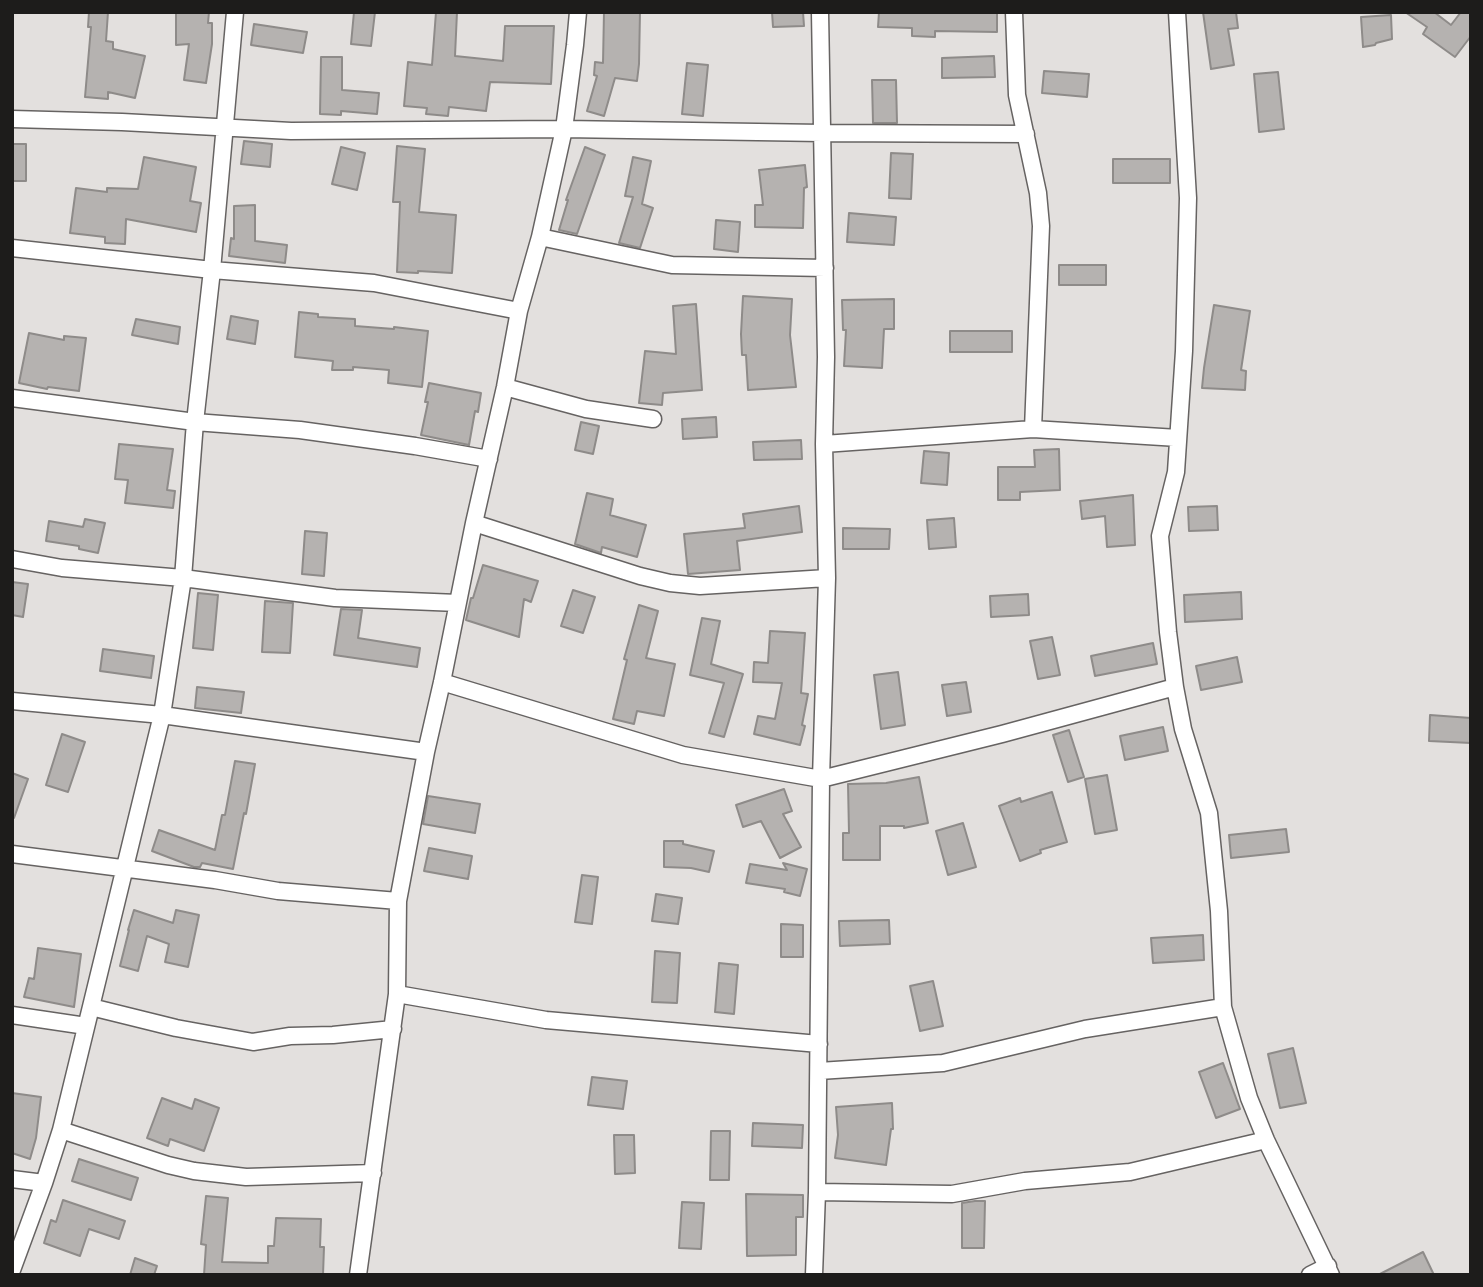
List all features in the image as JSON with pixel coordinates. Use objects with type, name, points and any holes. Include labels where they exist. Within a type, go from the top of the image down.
[{"type":"street","points":[[12,1270],[61,1130],[162,715],[183,578],[195,422],[212,270],[235,12]]},
{"type":"street","points":[[358,1275],[397,995],[398,901],[426,752],[519,311],[540,237],[564,129],[578,12]]},
{"type":"street","points":[[814,1275],[821,779],[827,578],[820,12]]},
{"type":"street","points":[[1014,12],[1017,95],[1038,193],[1041,226],[1033,429]]},
{"type":"street","points":[[1177,12],[1188,198],[1184,351],[1176,472],[1160,536],[1168,632],[1183,729],[1209,813],[1219,911],[1223,1007],[1249,1098],[1266,1140],[1330,1270],[1310,1275]]},
{"type":"street","points":[[12,118],[122,121],[291,131],[564,129],[1026,134]]},
{"type":"street","points":[[540,237],[672,265],[825,268]]},
{"type":"street","points":[[12,248],[212,270],[374,283],[519,311]]},
{"type":"street","points":[[505,387],[586,409],[653,419]]},
{"type":"street","points":[[12,398],[195,422],[300,430],[489,459]]},
{"type":"street","points":[[824,444],[1033,429],[1178,438]]},
{"type":"street","points":[[474,523],[670,583],[700,586],[827,578]]},
{"type":"street","points":[[12,559],[62,568],[183,578],[335,598],[457,603]]},
{"type":"street","points":[[442,682],[683,755],[821,779],[1175,687]]},
{"type":"street","points":[[12,701],[162,715],[426,752]]},
{"type":"street","points":[[12,854],[215,880],[278,891],[398,901]]},
{"type":"street","points":[[397,995],[546,1020],[819,1044]]},
{"type":"street","points":[[91,1007],[176,1028],[253,1042],[290,1036],[393,1029]]},
{"type":"street","points":[[818,1071],[943,1063],[1086,1029],[1223,1007]]},
{"type":"street","points":[[12,1015],[86,1026]]},
{"type":"street","points":[[61,1130],[194,1171],[246,1177],[373,1173]]},
{"type":"street","points":[[817,1192],[952,1194],[1025,1181],[1130,1172],[1266,1140]]},
{"type":"street","points":[[12,1179],[44,1183]]},
{"type":"building","points":[[89,12],[108,12],[106,41],[113,42],[113,49],[145,56],[135,98],[108,92],[108,99],[85,97],[91,27],[88,27]]},
{"type":"building","points":[[176,12],[209,12],[212,44],[206,83],[184,80],[189,44],[176,45]]},
{"type":"building","points":[[354,12],[375,12],[371,46],[351,44]]},
{"type":"building","points":[[436,12],[457,12],[455,56],[503,61],[505,26],[554,26],[551,84],[490,82],[486,111],[449,107],[448,116],[426,114],[427,108],[404,106],[408,62],[432,65]]},
{"type":"building","points":[[604,12],[640,12],[637,81],[615,78],[604,116],[587,111],[597,76],[594,75],[595,62],[603,63]]},
{"type":"building","points":[[772,12],[803,12],[804,26],[773,27]]},
{"type":"building","points":[[879,12],[997,12],[997,32],[935,31],[935,37],[912,36],[912,28],[878,27]]},
{"type":"building","points":[[1203,12],[1236,12],[1238,28],[1228,29],[1234,65],[1211,69]]},
{"type":"building","points":[[1405,12],[1434,12],[1451,25],[1461,12],[1471,12],[1471,36],[1455,57],[1423,34],[1427,27]]},
{"type":"building","points":[[1391,15],[1392,39],[1363,47],[1361,17]]},
{"type":"building","points":[[254,24],[307,32],[303,53],[251,45]]},
{"type":"building","points":[[994,56],[995,77],[942,78],[942,58]]},
{"type":"building","points":[[321,57],[342,57],[342,90],[379,93],[377,114],[341,111],[341,115],[320,114]]},
{"type":"building","points":[[687,63],[708,65],[703,116],[682,114]]},
{"type":"building","points":[[1044,71],[1089,74],[1087,97],[1042,93]]},
{"type":"building","points":[[1278,72],[1284,129],[1259,132],[1254,74]]},
{"type":"building","points":[[872,80],[896,80],[897,123],[873,123]]},
{"type":"building","points":[[244,141],[272,144],[270,167],[241,164]]},
{"type":"building","points":[[12,144],[26,144],[26,181],[12,181]]},
{"type":"building","points":[[397,146],[425,149],[419,212],[456,215],[452,273],[397,272],[400,202],[393,202]]},
{"type":"building","points":[[341,147],[365,153],[357,190],[332,184]]},
{"type":"building","points":[[585,147],[605,155],[577,234],[559,230],[566,200]]},
{"type":"building","points":[[891,153],[913,154],[911,199],[889,198]]},
{"type":"building","points":[[144,157],[196,167],[190,201],[201,203],[196,232],[126,219],[125,244],[105,243],[105,237],[70,233],[76,188],[107,192],[107,188],[138,189]]},
{"type":"building","points":[[633,157],[651,161],[642,204],[653,208],[640,248],[619,243],[633,197],[625,196]]},
{"type":"building","points":[[1113,159],[1170,159],[1170,183],[1113,183]]},
{"type":"building","points":[[805,165],[807,187],[804,188],[803,228],[755,227],[755,205],[763,205],[759,170]]},
{"type":"building","points":[[255,205],[255,241],[287,245],[285,263],[229,256],[231,238],[234,239],[234,206]]},
{"type":"building","points":[[849,213],[896,217],[894,245],[847,242]]},
{"type":"building","points":[[716,220],[740,222],[738,252],[714,249]]},
{"type":"building","points":[[1059,265],[1106,265],[1106,285],[1059,285]]},
{"type":"building","points":[[743,296],[792,299],[790,335],[796,387],[748,390],[746,355],[742,355]]},
{"type":"building","points":[[894,299],[894,329],[884,329],[882,368],[844,366],[846,330],[843,330],[842,300]]},
{"type":"building","points":[[696,304],[702,390],[663,393],[662,405],[639,403],[645,351],[676,354],[673,306]]},
{"type":"building","points":[[1214,305],[1250,311],[1241,370],[1246,371],[1245,390],[1202,388]]},
{"type":"building","points":[[299,312],[318,314],[318,317],[355,319],[355,326],[428,331],[422,387],[388,383],[389,370],[353,367],[353,370],[332,370],[333,361],[295,357]]},
{"type":"building","points":[[231,316],[258,321],[255,344],[227,339]]},
{"type":"building","points":[[136,319],[180,327],[178,344],[132,335]]},
{"type":"building","points":[[950,331],[1012,331],[1012,352],[950,352]]},
{"type":"building","points":[[29,333],[64,340],[64,336],[86,338],[79,391],[47,389],[19,383]]},
{"type":"building","points":[[429,383],[481,393],[469,445],[421,435]]},
{"type":"building","points":[[716,417],[717,437],[683,439],[682,419]]},
{"type":"building","points":[[581,422],[599,426],[593,454],[575,450]]},
{"type":"building","points":[[801,440],[802,459],[754,460],[753,442]]},
{"type":"building","points":[[119,444],[173,449],[167,490],[175,491],[173,508],[125,503],[128,480],[115,479]]},
{"type":"building","points":[[1059,449],[1060,490],[1020,492],[1020,500],[998,500],[998,467],[1035,467],[1034,450]]},
{"type":"building","points":[[924,451],[949,453],[947,485],[921,483]]},
{"type":"building","points":[[587,493],[613,499],[610,515],[646,525],[637,557],[602,547],[601,553],[575,544]]},
{"type":"building","points":[[1133,495],[1135,545],[1107,547],[1105,516],[1082,519],[1080,501]]},
{"type":"building","points":[[799,506],[802,532],[737,541],[740,570],[688,574],[684,534],[745,528],[743,514]]},
{"type":"building","points":[[1217,506],[1218,530],[1189,531],[1188,507]]},
{"type":"building","points":[[954,518],[956,547],[929,549],[927,520]]},
{"type":"building","points":[[85,519],[105,523],[98,553],[79,549],[79,546],[46,541],[49,521],[83,527]]},
{"type":"building","points":[[843,528],[890,529],[889,549],[843,549]]},
{"type":"building","points":[[305,531],[327,533],[324,576],[302,574]]},
{"type":"building","points":[[483,565],[538,581],[531,602],[524,599],[519,637],[466,620]]},
{"type":"building","points":[[12,582],[28,584],[23,617],[12,615]]},
{"type":"building","points":[[573,590],[595,597],[583,633],[561,626]]},
{"type":"building","points":[[1241,592],[1242,619],[1185,622],[1184,595]]},
{"type":"building","points":[[198,593],[218,595],[213,650],[193,648]]},
{"type":"building","points":[[1028,594],[1029,615],[991,617],[990,596]]},
{"type":"building","points":[[265,601],[293,603],[290,653],[262,652]]},
{"type":"building","points":[[639,605],[658,611],[646,658],[675,664],[664,716],[637,711],[634,724],[613,719],[627,660],[624,659]]},
{"type":"building","points":[[341,609],[362,610],[358,638],[420,648],[417,667],[334,655]]},
{"type":"building","points":[[702,618],[720,621],[711,664],[743,674],[724,737],[709,733],[724,683],[690,675]]},
{"type":"building","points":[[770,631],[805,633],[801,693],[808,694],[800,745],[754,734],[758,716],[775,719],[782,683],[753,682],[754,662],[768,663]]},
{"type":"building","points":[[1052,637],[1060,675],[1038,679],[1030,641]]},
{"type":"building","points":[[1153,643],[1157,664],[1095,676],[1091,656]]},
{"type":"building","points":[[103,649],[154,656],[151,678],[100,671]]},
{"type":"building","points":[[1237,657],[1242,682],[1201,690],[1196,666]]},
{"type":"building","points":[[898,672],[905,725],[881,729],[874,675]]},
{"type":"building","points":[[966,682],[971,712],[947,716],[942,685]]},
{"type":"building","points":[[197,687],[244,692],[241,713],[195,708]]},
{"type":"building","points":[[1430,715],[1471,718],[1471,743],[1429,741]]},
{"type":"building","points":[[1163,727],[1168,751],[1125,760],[1120,736]]},
{"type":"building","points":[[1069,730],[1084,777],[1068,782],[1053,735]]},
{"type":"building","points":[[62,734],[85,742],[68,792],[46,785]]},
{"type":"building","points":[[235,761],[255,764],[233,869],[202,863],[200,867],[194,867],[152,851],[159,830],[215,850]]},
{"type":"building","points":[[12,773],[28,779],[14,818],[12,818]]},
{"type":"building","points":[[1107,775],[1117,830],[1095,834],[1085,779]]},
{"type":"building","points":[[919,777],[928,823],[904,828],[880,826],[880,860],[843,860],[843,833],[849,833],[848,784],[886,783]]},
{"type":"building","points":[[784,789],[792,811],[783,814],[801,847],[780,858],[761,821],[743,827],[736,805]]},
{"type":"building","points":[[1052,792],[1067,842],[1040,850],[1041,853],[1020,861],[999,806],[1020,798],[1021,802]]},
{"type":"building","points":[[428,796],[480,804],[475,833],[423,824]]},
{"type":"building","points":[[963,823],[976,867],[948,875],[936,831]]},
{"type":"building","points":[[1286,829],[1289,852],[1231,858],[1229,835]]},
{"type":"building","points":[[664,841],[683,841],[683,844],[714,851],[709,872],[664,867]]},
{"type":"building","points":[[429,848],[472,856],[468,879],[424,871]]},
{"type":"building","points":[[783,863],[807,869],[800,896],[784,892],[785,889],[746,883],[750,864],[787,870]]},
{"type":"building","points":[[582,875],[598,877],[592,924],[575,922]]},
{"type":"building","points":[[656,894],[682,898],[678,924],[652,921]]},
{"type":"building","points":[[134,910],[173,923],[176,910],[199,915],[188,967],[165,962],[169,944],[147,936],[138,971],[120,966]]},
{"type":"building","points":[[889,920],[890,944],[840,946],[839,921]]},
{"type":"building","points":[[781,924],[803,925],[803,957],[781,957]]},
{"type":"building","points":[[1203,935],[1204,960],[1153,963],[1151,938]]},
{"type":"building","points":[[38,948],[81,954],[74,1007],[24,997],[29,978],[34,979]]},
{"type":"building","points":[[655,951],[680,953],[677,1003],[652,1002]]},
{"type":"building","points":[[719,963],[738,965],[734,1014],[715,1012]]},
{"type":"building","points":[[933,981],[943,1026],[920,1031],[910,986]]},
{"type":"building","points":[[1293,1048],[1306,1103],[1280,1108],[1268,1054]]},
{"type":"building","points":[[1223,1063],[1240,1109],[1216,1118],[1199,1072]]},
{"type":"building","points":[[592,1077],[627,1081],[623,1109],[588,1105]]},
{"type":"building","points":[[12,1093],[41,1097],[36,1138],[30,1159],[12,1153]]},
{"type":"building","points":[[162,1098],[192,1109],[195,1099],[219,1108],[204,1151],[170,1139],[168,1146],[147,1138]]},
{"type":"building","points":[[892,1103],[893,1129],[886,1165],[835,1158],[838,1135],[836,1107]]},
{"type":"building","points":[[753,1123],[803,1125],[802,1148],[752,1146]]},
{"type":"building","points":[[711,1131],[730,1131],[729,1180],[710,1180]]},
{"type":"building","points":[[614,1135],[634,1135],[635,1173],[615,1174]]},
{"type":"building","points":[[79,1159],[138,1178],[131,1200],[72,1181]]},
{"type":"building","points":[[746,1194],[803,1195],[803,1217],[796,1217],[796,1255],[747,1256]]},
{"type":"building","points":[[206,1196],[228,1198],[222,1262],[268,1263],[268,1246],[274,1246],[276,1218],[321,1219],[323,1275],[204,1275],[206,1245],[201,1244]]},
{"type":"building","points":[[63,1200],[125,1221],[119,1239],[89,1229],[80,1256],[44,1243],[51,1220],[56,1222]]},
{"type":"building","points":[[985,1201],[984,1248],[962,1248],[962,1203]]},
{"type":"building","points":[[682,1202],[704,1203],[701,1249],[679,1248]]},
{"type":"building","points":[[1423,1252],[1434,1275],[1378,1275]]},
{"type":"building","points":[[135,1258],[157,1266],[154,1275],[130,1275]]}]
